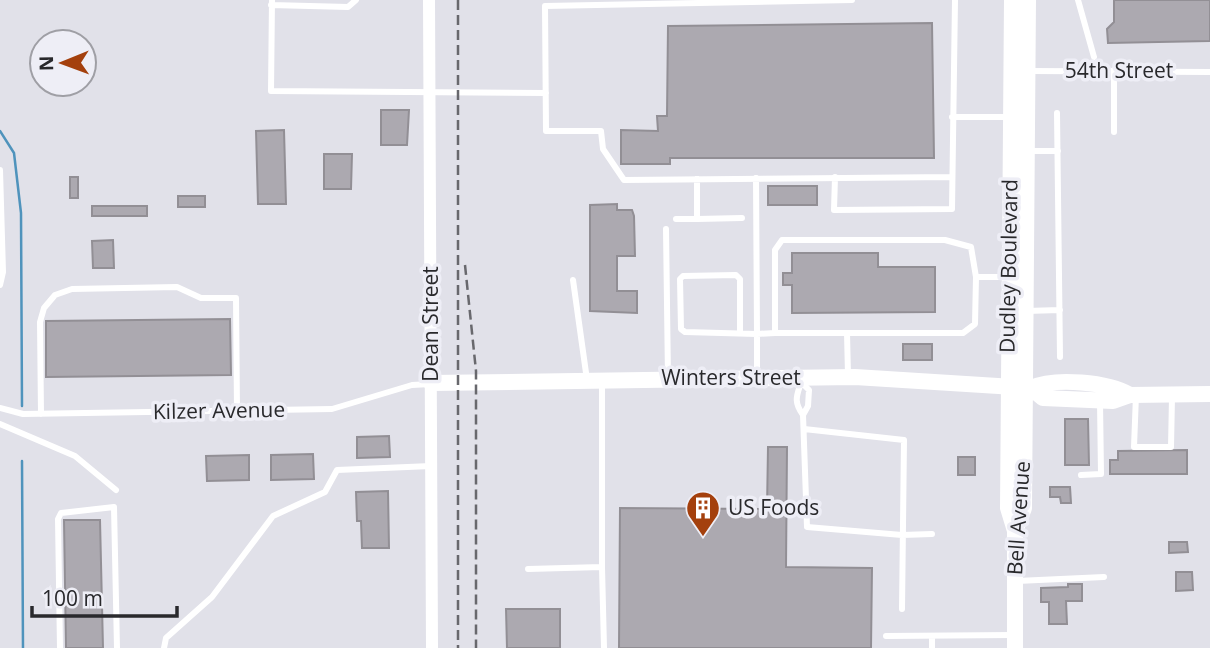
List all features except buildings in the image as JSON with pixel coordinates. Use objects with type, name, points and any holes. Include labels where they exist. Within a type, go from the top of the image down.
[{"type":"main road","name":"Dudley Boulevard","points":[[1012,0],[1009,277],[1021,387]]},
{"type":"main road","name":"Dudley Boulevard","points":[[1015,531],[1008,509],[1021,387],[1025,311],[1028,0]]},
{"type":"main road","name":"Winters Street","points":[[431,383],[757,377],[802,380],[848,377],[1021,387],[1044,382],[1114,385],[1133,395]]},
{"type":"main road","name":"Winters Street","points":[[1021,387],[1043,398],[1100,401],[1113,401],[1133,395],[1210,394]]},
{"type":"main road","name":"Bell Avenue","points":[[1015,531],[1015,641]]},
{"type":"street","name":"Dean Street","points":[[429,0],[432,648]]},
{"type":"lane","points":[[356,0],[348,7],[271,2],[271,91],[546,93]]},
{"type":"lane","points":[[852,0],[545,6],[546,131],[601,131],[603,149],[624,180],[952,177]]},
{"type":"lane","points":[[835,177],[834,210],[953,209],[955,0]]},
{"type":"lane","points":[[1078,0],[1094,57]]},
{"type":"lane","points":[[1114,70],[1114,132]]},
{"type":"lane","name":"54th Street","points":[[1027,71],[1210,72]]},
{"type":"lane","points":[[1057,113],[1060,357]]},
{"type":"lane","points":[[952,117],[1011,117]]},
{"type":"lane","points":[[1026,151],[1058,151]]},
{"type":"lane","points":[[0,170],[4,272],[0,285]]},
{"type":"lane","points":[[757,178],[757,377]]},
{"type":"lane","points":[[697,179],[698,219]]},
{"type":"lane","points":[[676,219],[742,218]]},
{"type":"lane","points":[[666,229],[667,378]]},
{"type":"lane","points":[[740,331],[740,279],[737,275],[683,276],[680,279],[681,329],[685,332],[740,331],[757,334],[964,333],[975,324],[976,277],[971,247],[945,240],[782,240],[775,250],[775,333]]},
{"type":"lane","points":[[976,277],[1009,277]]},
{"type":"lane","points":[[573,280],[594,379],[604,648]]},
{"type":"lane","points":[[41,414],[40,322],[44,308],[64,291],[111,288],[177,287],[201,298],[236,298],[237,411]]},
{"type":"lane","points":[[1025,311],[1060,310]]},
{"type":"lane","points":[[847,333],[848,377]]},
{"type":"lane","points":[[803,415],[808,406],[809,390],[802,380],[796,390],[796,405],[803,415],[807,527],[902,535],[932,534]]},
{"type":"lane","name":"Kilzer Avenue","points":[[2,410],[41,414],[332,409],[412,385],[431,383]]},
{"type":"lane","points":[[1133,395],[1134,447],[1171,447],[1172,395]]},
{"type":"lane","points":[[1081,475],[1101,474],[1100,401]]},
{"type":"lane","points":[[0,424],[75,456],[116,490]]},
{"type":"lane","points":[[804,429],[904,440],[902,609]]},
{"type":"lane","points":[[164,648],[166,638],[212,597],[273,516],[325,492],[337,470],[431,466]]},
{"type":"lane","points":[[60,648],[58,519],[61,513],[114,507],[117,648]]},
{"type":"lane","points":[[528,569],[602,567]]},
{"type":"lane","points":[[1015,581],[1104,576]]},
{"type":"lane","points":[[886,636],[1015,641]]},
{"type":"lane","points":[[932,636],[932,648]]},
{"type":"waterway","points":[[0,131],[14,153],[21,213],[22,406]]},
{"type":"waterway","points":[[22,461],[23,648]]},
{"type":"railway","points":[[458,0],[458,648]]},
{"type":"railway","points":[[465,265],[476,371],[476,648]]},
{"type":"place","name":"US Foods","points":[[703,538]]}]
